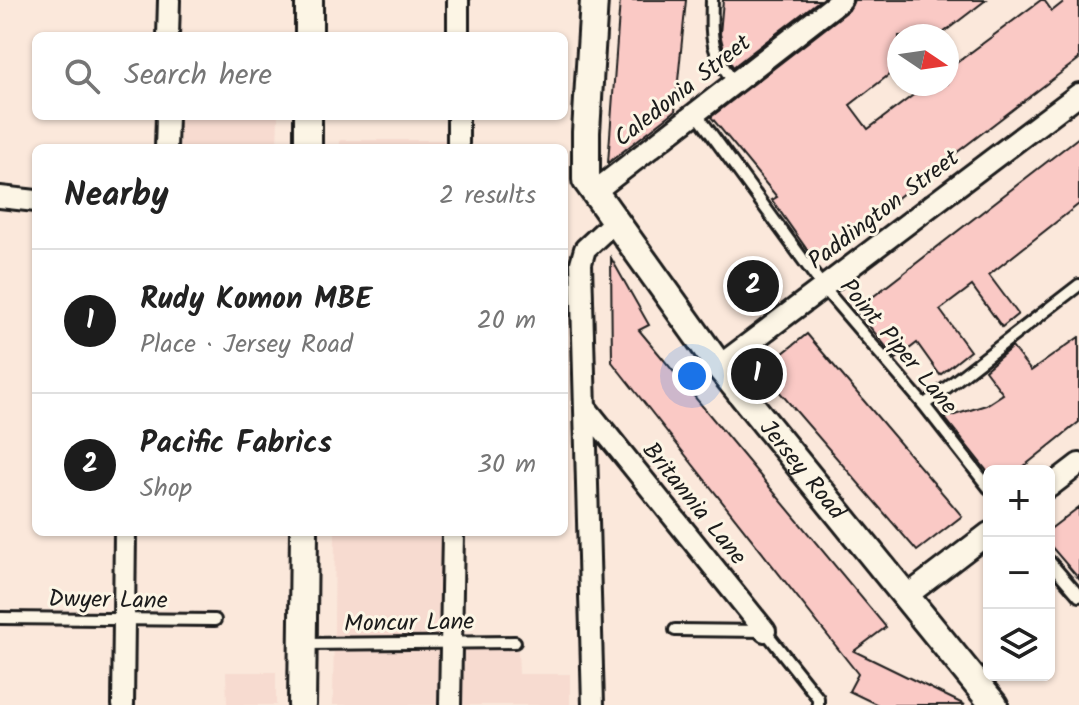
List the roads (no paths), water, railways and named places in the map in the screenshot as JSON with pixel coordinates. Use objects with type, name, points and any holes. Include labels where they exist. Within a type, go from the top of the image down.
[{"type":"street","points":[[168,32],[169,0]]},
{"type":"street","points":[[309,0],[309,32]]},
{"type":"street","points":[[458,0],[458,32]]},
{"type":"street","name":"Jersey Road","points":[[594,0],[586,180],[719,366],[904,598],[994,705]]},
{"type":"street","name":"Caledonia Street","points":[[594,192],[841,0]]},
{"type":"street","name":"Paddington Street","points":[[719,366],[1079,94]]},
{"type":"street","points":[[166,144],[167,120]]},
{"type":"street","points":[[308,120],[308,144]]},
{"type":"street","points":[[458,120],[458,144]]},
{"type":"street","points":[[0,197],[32,201]]},
{"type":"street","points":[[593,705],[585,407],[572,290],[585,249],[614,222]]},
{"type":"street","name":"Britannia Lane","points":[[585,407],[765,631]]},
{"type":"street","points":[[1055,482],[1079,464]]},
{"type":"street","points":[[123,705],[125,536]]},
{"type":"street","points":[[302,705],[304,536]]},
{"type":"street","points":[[450,705],[453,536]]},
{"type":"street","points":[[904,598],[984,537]]},
{"type":"lane","points":[[712,0],[712,42],[716,57],[734,83]]},
{"type":"lane","name":"Point Piper Lane","points":[[696,113],[823,287],[924,405],[983,480]]},
{"type":"lane","points":[[924,405],[1079,285]]},
{"type":"lane","points":[[1055,568],[1079,596]]},
{"type":"lane","name":"Dwyer Lane","points":[[0,618],[215,620]]},
{"type":"lane","points":[[675,630],[765,631]]},
{"type":"lane","name":"Britannia Lane","points":[[765,631],[818,698],[818,705]]},
{"type":"lane","name":"Moncur Lane","points":[[303,644],[515,642]]},
{"type":"place","name":"Pacific Fabrics","points":[[753,286]]},
{"type":"place","name":"Rudy Komon MBE","points":[[757,374]]}]
